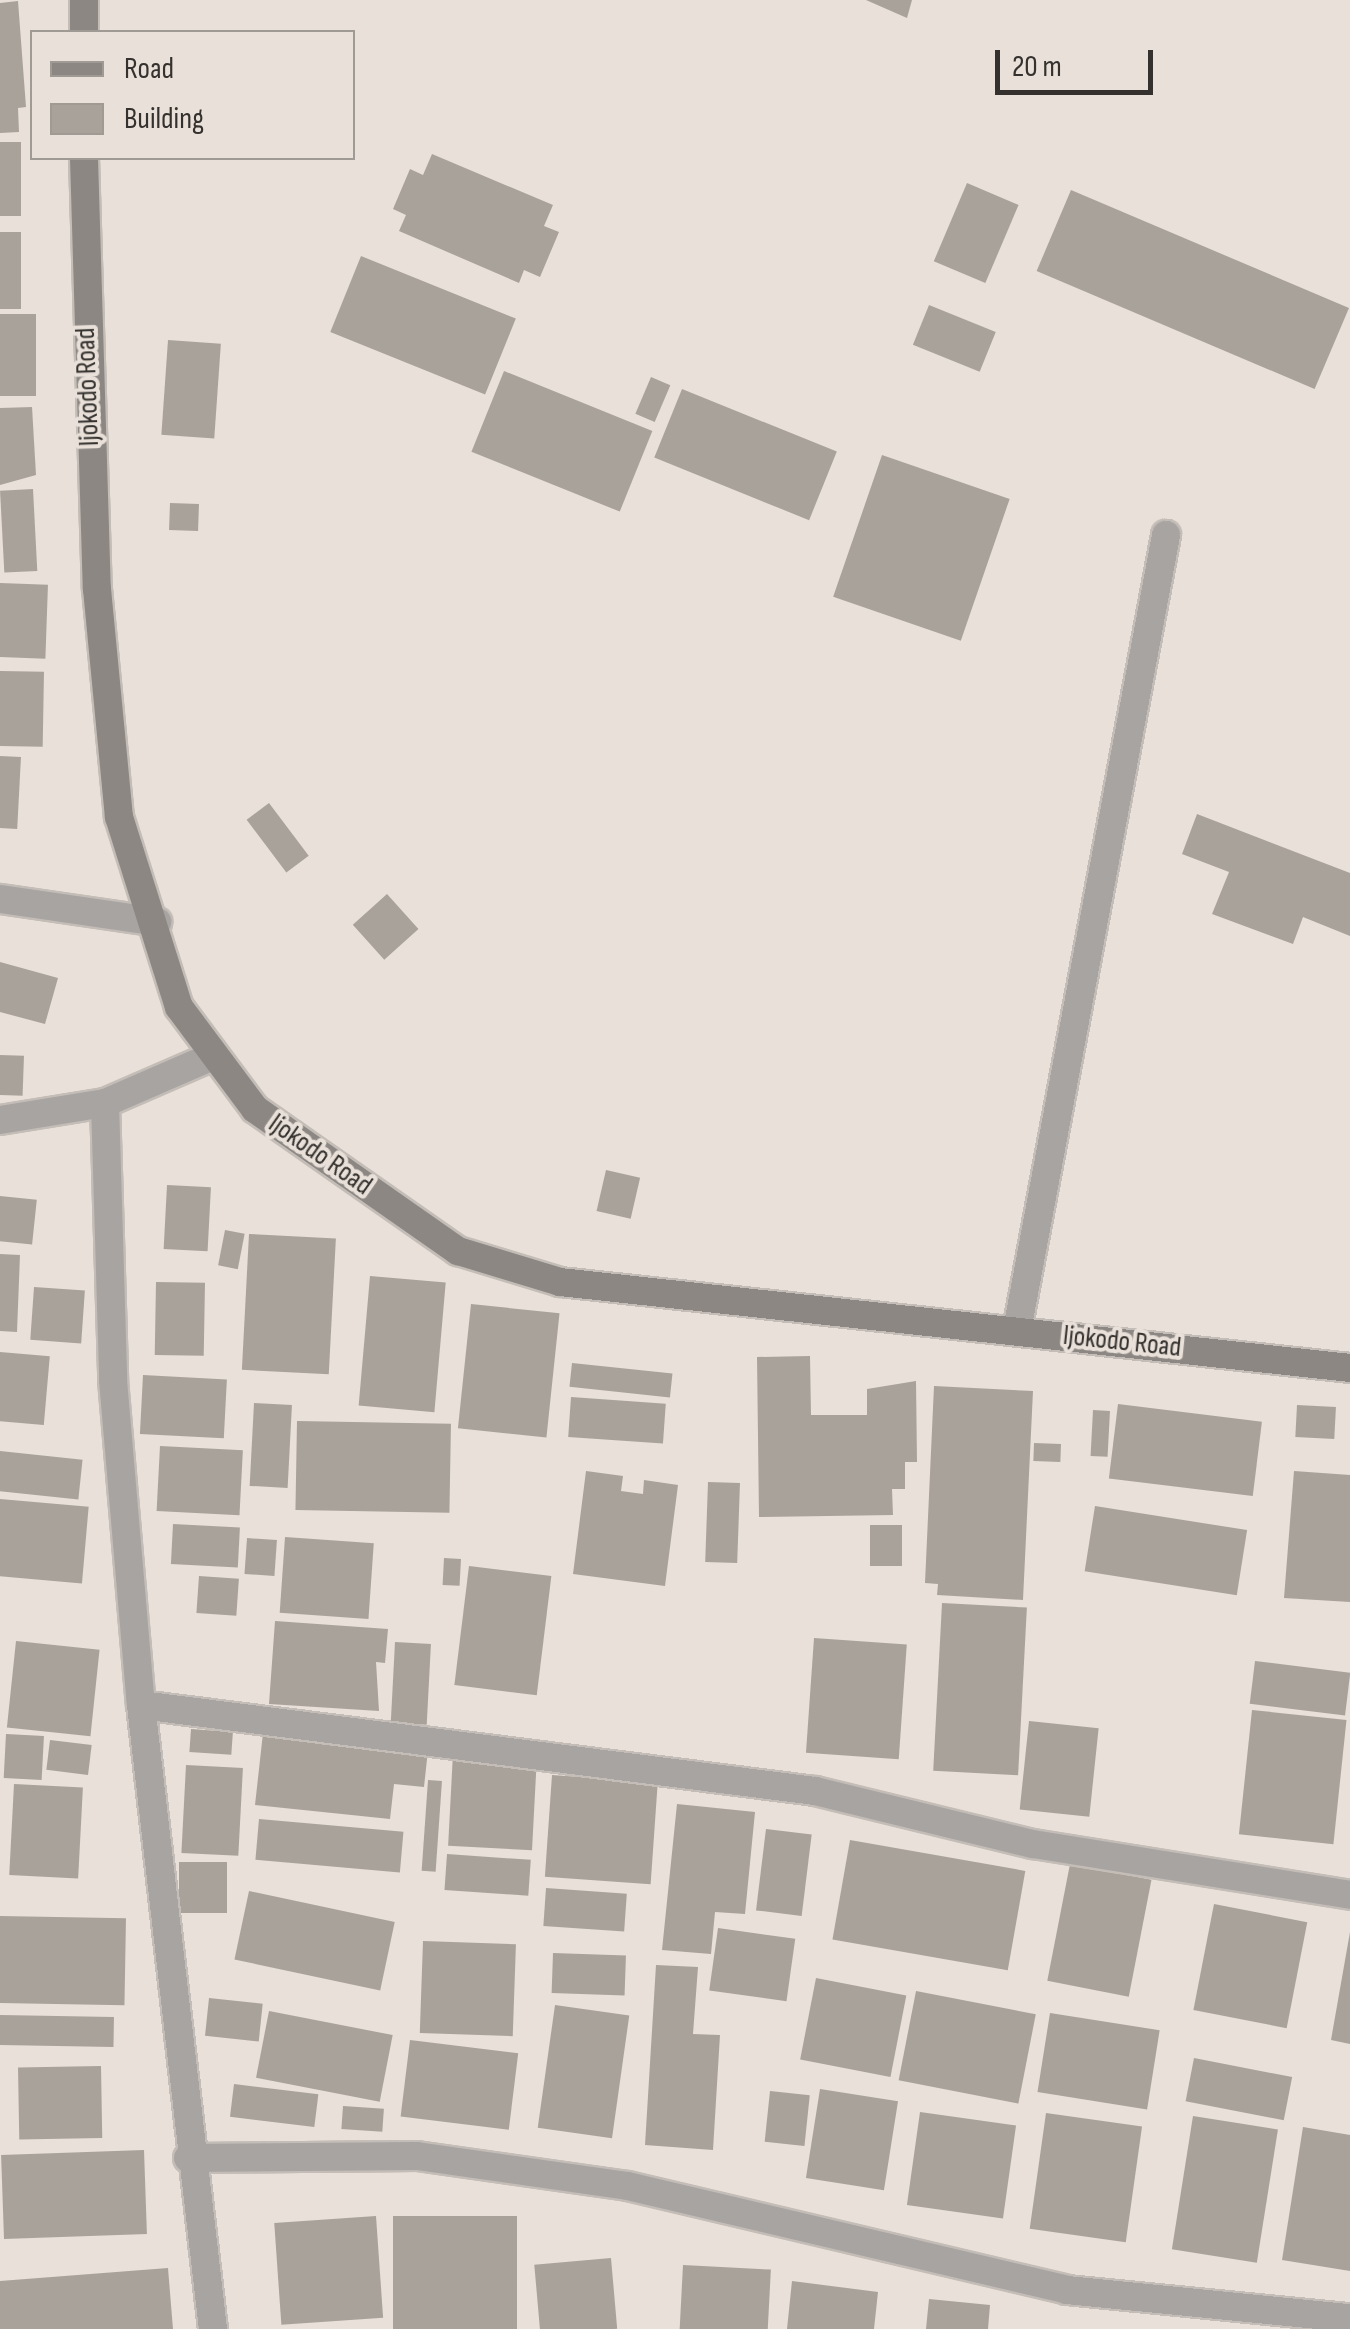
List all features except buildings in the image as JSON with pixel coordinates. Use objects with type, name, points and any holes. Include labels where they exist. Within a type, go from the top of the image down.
[{"type":"main road","points":[[84,0],[84,30]]},
{"type":"main road","name":"Ijokodo Road","points":[[84,160],[108,737],[137,894],[158,922],[179,1007],[211,1057],[254,1110],[458,1250],[560,1282],[716,1305],[1017,1330],[1350,1368]]},
{"type":"street","points":[[1017,1330],[1166,535]]},
{"type":"street","points":[[0,900],[158,922]]},
{"type":"street","points":[[0,1120],[106,1103],[211,1057]]},
{"type":"street","points":[[106,1103],[113,1380],[141,1705],[188,2158],[213,2329]]},
{"type":"street","points":[[141,1705],[815,1790],[1034,1844],[1350,1895]]},
{"type":"street","points":[[188,2158],[417,2156],[628,2186],[1067,2290],[1350,2318]]}]
